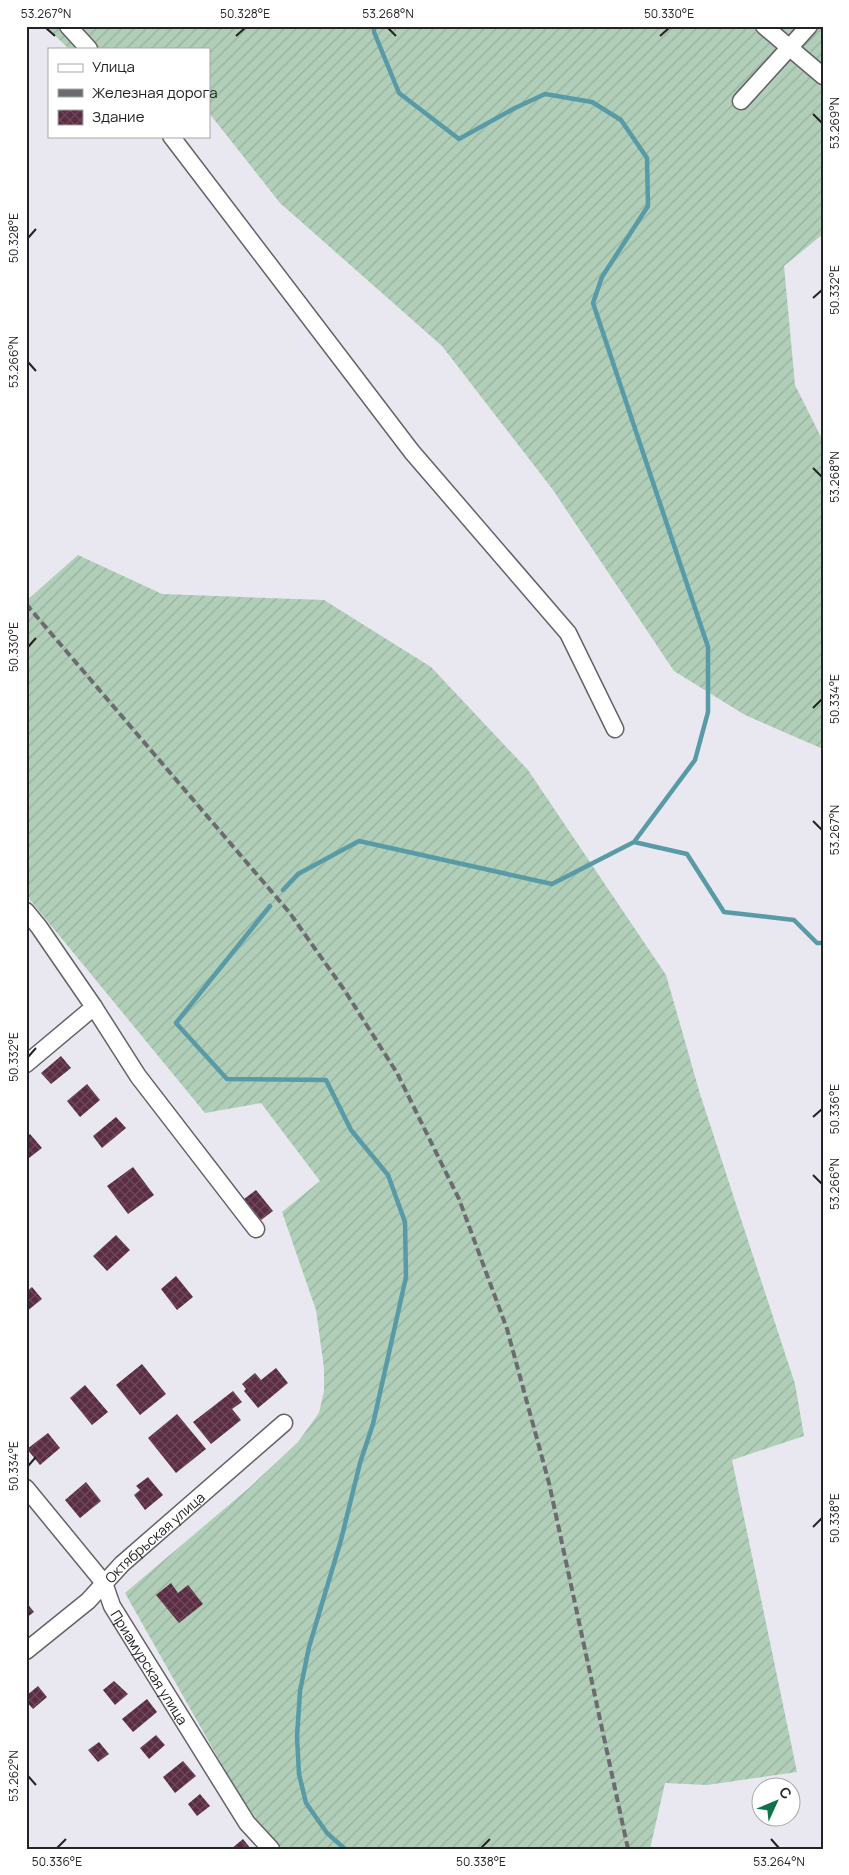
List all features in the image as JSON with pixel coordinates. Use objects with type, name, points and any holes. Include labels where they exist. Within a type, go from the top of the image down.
[{"type":"street","points":[[68,26],[88,48]]},
{"type":"street","points":[[764,26],[823,76]]},
{"type":"street","points":[[742,101],[809,26]]},
{"type":"street","points":[[174,138],[412,452],[568,633],[615,729]]},
{"type":"street","points":[[26,911],[94,1007],[138,1076],[256,1229]]},
{"type":"street","points":[[26,1064],[94,1007]]},
{"type":"street","name":"Октябрьская улица","points":[[26,1652],[88,1601],[122,1564],[284,1423]]},
{"type":"street","name":"Приамурская улица","points":[[26,1488],[104,1583],[112,1606],[247,1822],[271,1849]]},
{"type":"green space","points":[[45,26],[823,26],[823,234],[784,266],[795,385],[823,441],[823,749],[745,715],[674,671],[553,490],[442,346],[280,203],[210,114],[210,48],[68,48]]},
{"type":"green space","points":[[78,555],[162,594],[324,600],[431,667],[528,770],[666,975],[700,1094],[795,1384],[804,1436],[732,1460],[797,1772],[707,1785],[665,1783],[650,1849],[277,1849],[235,1788],[125,1593],[249,1488],[298,1442],[319,1413],[324,1391],[324,1368],[316,1310],[282,1212],[320,1181],[261,1103],[205,1113],[26,895],[26,601]]},
{"type":"building","points":[[61,1056],[71,1068],[51,1084],[41,1073]]},
{"type":"building","points":[[87,1084],[100,1100],[80,1117],[67,1101]]},
{"type":"building","points":[[116,1117],[126,1128],[102,1148],[93,1136]]},
{"type":"building","points":[[30,1134],[42,1148],[29,1158],[26,1155],[26,1137]]},
{"type":"building","points":[[133,1167],[154,1195],[128,1214],[107,1186]]},
{"type":"building","points":[[256,1190],[273,1211],[261,1220],[244,1199]]},
{"type":"building","points":[[116,1235],[130,1250],[107,1271],[93,1256]]},
{"type":"building","points":[[176,1276],[193,1297],[177,1310],[161,1289]]},
{"type":"building","points":[[32,1287],[42,1299],[26,1312],[26,1292]]},
{"type":"building","points":[[142,1364],[166,1394],[140,1415],[116,1385]]},
{"type":"building","points":[[276,1368],[288,1383],[258,1408],[244,1391],[246,1389],[242,1384],[255,1373],[261,1380]]},
{"type":"building","points":[[85,1385],[108,1412],[92,1425],[70,1398]]},
{"type":"building","points":[[233,1391],[242,1402],[232,1409],[241,1420],[211,1444],[193,1422]]},
{"type":"building","points":[[177,1414],[206,1449],[176,1473],[148,1438]]},
{"type":"building","points":[[48,1433],[60,1448],[40,1465],[27,1449]]},
{"type":"building","points":[[148,1477],[163,1495],[145,1510],[134,1495],[140,1490],[136,1486]]},
{"type":"building","points":[[86,1482],[101,1501],[80,1518],[65,1500]]},
{"type":"building","points":[[171,1583],[178,1593],[188,1585],[203,1604],[179,1623],[156,1595]]},
{"type":"building","points":[[26,1602],[34,1612],[26,1618]]},
{"type":"building","points":[[114,1681],[128,1694],[115,1705],[103,1690]]},
{"type":"building","points":[[38,1686],[47,1697],[33,1709],[26,1701],[26,1696]]},
{"type":"building","points":[[147,1699],[157,1712],[133,1732],[122,1719]]},
{"type":"building","points":[[156,1735],[165,1745],[149,1759],[140,1748]]},
{"type":"building","points":[[99,1742],[109,1754],[98,1762],[88,1750]]},
{"type":"building","points":[[183,1761],[196,1776],[175,1793],[163,1777]]},
{"type":"building","points":[[200,1794],[210,1806],[197,1816],[188,1804]]},
{"type":"building","points":[[243,1839],[251,1849],[231,1849]]},
{"type":"waterway","points":[[283,890],[298,874],[359,841],[552,884],[634,842],[695,760],[708,712],[708,647],[593,303],[602,277],[648,206],[647,158],[621,120],[592,102],[545,94],[515,108],[459,139],[399,93],[374,32],[374,26]]},
{"type":"waterway","points":[[634,842],[687,854],[724,912],[794,920],[817,943],[823,943]]},
{"type":"waterway","points":[[270,906],[176,1023],[227,1079],[326,1080],[351,1130],[388,1175],[405,1222],[406,1277],[373,1424],[360,1463],[341,1540],[309,1647],[300,1691],[297,1737],[299,1774],[306,1803],[327,1833],[345,1849]]},
{"type":"railway","points":[[26,604],[289,912],[345,991],[397,1073],[459,1199],[507,1329],[549,1483],[628,1849]]}]
